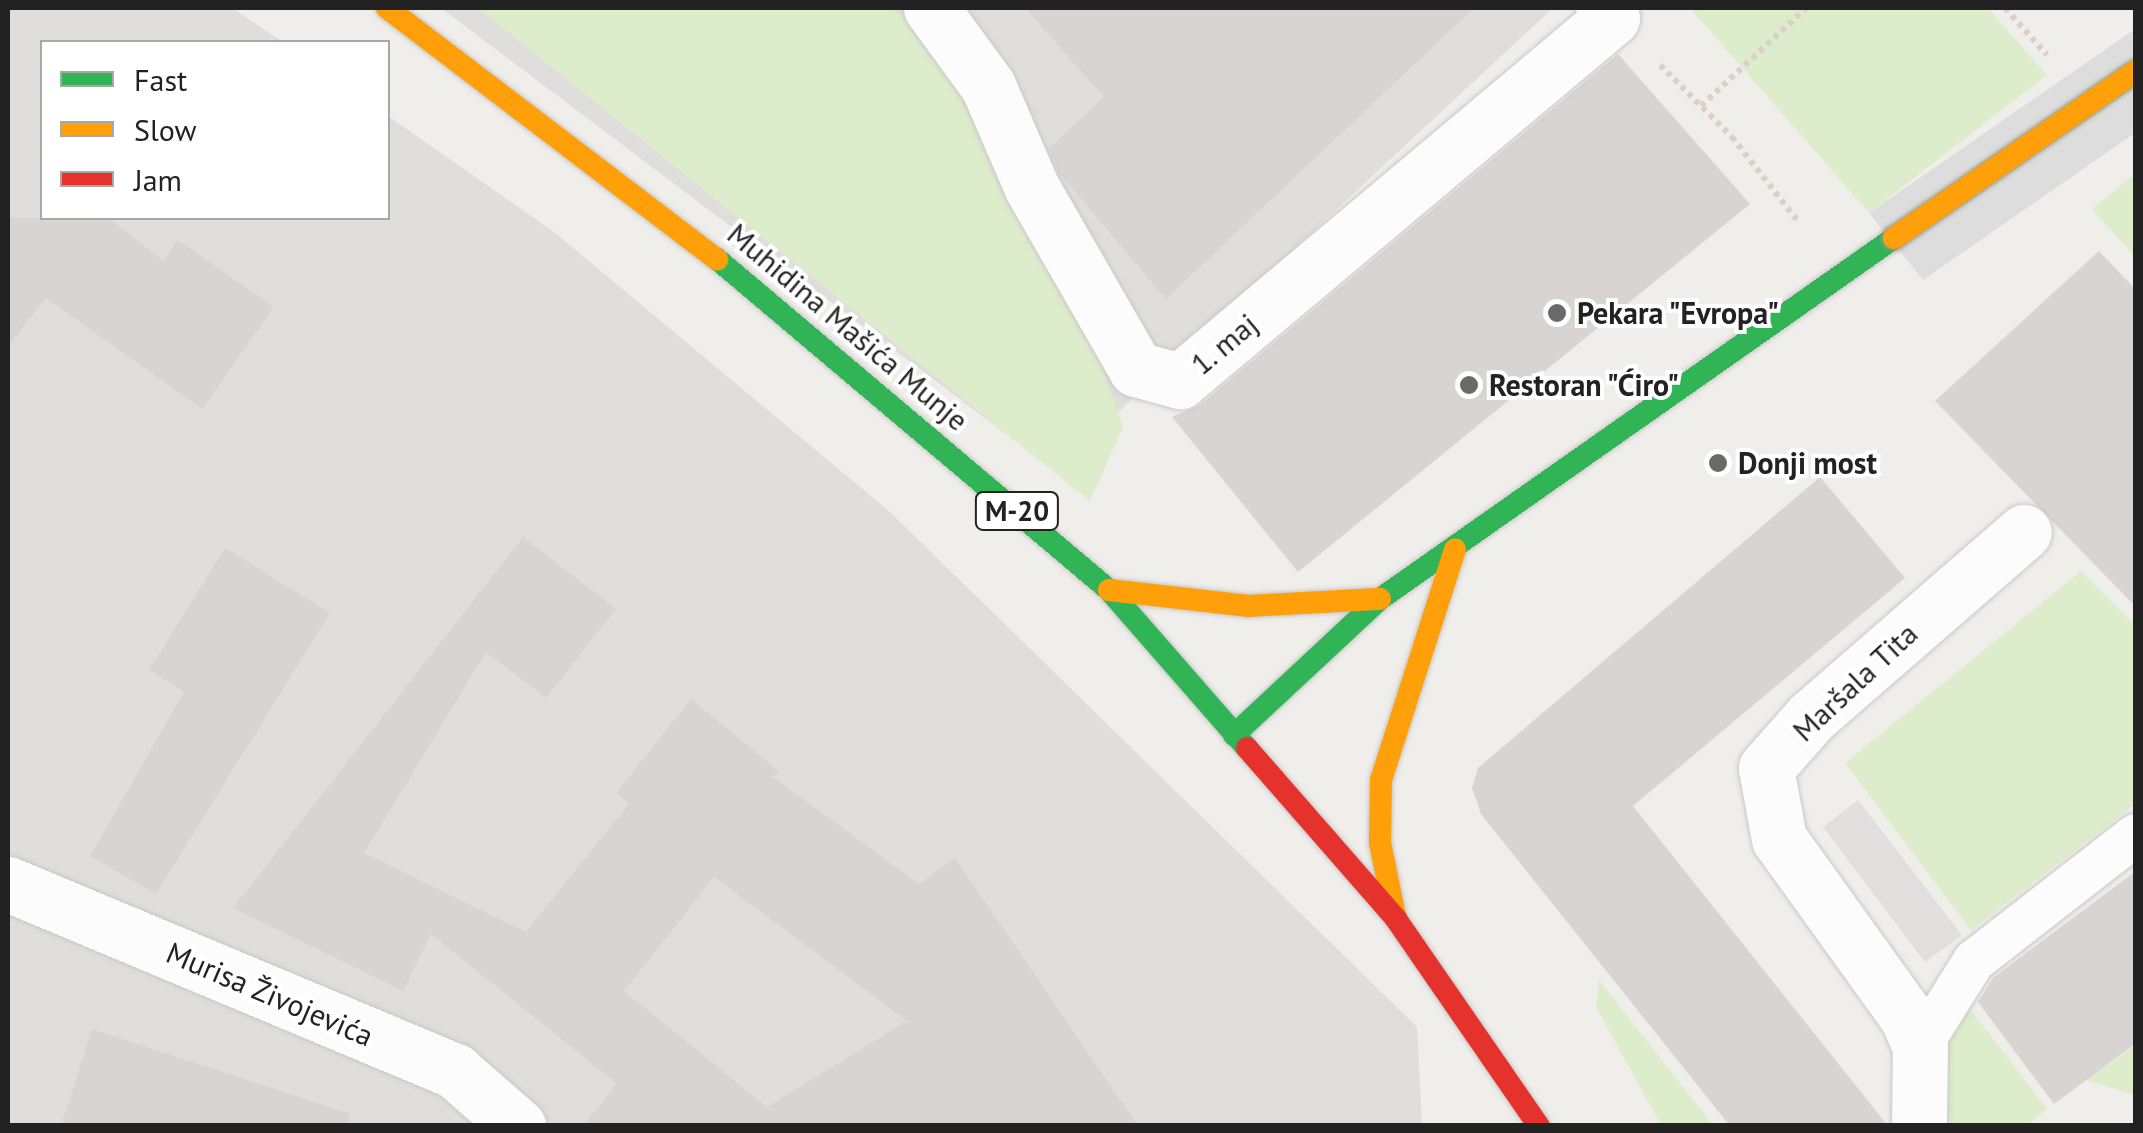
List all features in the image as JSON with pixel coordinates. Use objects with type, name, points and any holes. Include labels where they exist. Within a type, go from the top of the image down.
[{"type":"main road","name":"Muhidina Mašića Munje","points":[[387,8],[780,306],[1109,590],[1234,735]]},
{"type":"main road","points":[[1234,735],[1380,599],[2136,71]]},
{"type":"main road","points":[[1396,919],[1380,843],[1381,780],[1455,550]]},
{"type":"main road","points":[[1109,590],[1249,606],[1380,599]]},
{"type":"main road","name":"M-20","points":[[1234,735],[1396,919],[1539,1126]]},
{"type":"street","name":"1. maj","points":[[931,8],[988,86],[1032,188],[1136,368],[1180,381],[1608,13]]},
{"type":"street","name":"Maršala Tita","points":[[1920,1046],[1779,838],[1766,768],[1810,716],[2024,532]]},
{"type":"street","name":"Murisa Živojevića","points":[[8,884],[455,1071],[518,1126]]},
{"type":"street","points":[[1920,1046],[1920,1126]]},
{"type":"lane","points":[[1920,1046],[1974,960],[2136,835]]},
{"type":"path","points":[[1701,106],[1806,8]]},
{"type":"path","points":[[1608,13],[1701,106],[1841,276]]},
{"type":"shaded area","points":[[8,8],[232,8],[280,40],[40,40],[40,220],[390,220],[390,117],[554,232],[889,511],[1417,1027],[1422,1125],[8,1125]]},
{"type":"shaded area","points":[[441,8],[1553,8],[1112,418],[1026,449]]},
{"type":"shaded area","points":[[1858,800],[1962,935],[1925,962],[1823,827]]},
{"type":"green space","points":[[478,8],[889,8],[904,17],[959,77],[1093,341],[1123,427],[1090,501]]},
{"type":"green space","points":[[1690,8],[1988,8],[2047,75],[1869,213]]},
{"type":"green space","points":[[2131,177],[2135,181],[2135,257],[2092,209]]},
{"type":"green space","points":[[2081,571],[2135,625],[2135,804],[1971,930],[1845,763]]},
{"type":"green space","points":[[1599,980],[1713,1125],[1661,1125],[1596,1007]]},
{"type":"green space","points":[[1961,997],[2047,1109],[2027,1125],[1944,1126],[1948,1021]]},
{"type":"green space","points":[[2135,1045],[2135,1095],[2086,1080]]},
{"type":"pier","points":[[2135,29],[2135,133],[1923,280],[1869,213]]},
{"type":"building","points":[[1025,8],[1474,8],[1166,299],[1060,174],[1049,148],[1104,97]]},
{"type":"building","points":[[1618,54],[1750,204],[1298,572],[1172,417],[1200,405]]},
{"type":"building","points":[[8,218],[112,220],[163,261],[178,240],[274,307],[202,409],[46,298],[8,346]]},
{"type":"building","points":[[2099,251],[2136,290],[2136,607],[1935,401]]},
{"type":"building","points":[[1820,477],[1905,578],[1633,806],[1888,1126],[1730,1126],[1481,814],[1472,788],[1478,768]]},
{"type":"building","points":[[523,537],[616,609],[546,698],[486,652],[364,853],[526,932],[629,804],[616,793],[691,699],[779,771],[773,777],[919,884],[955,858],[1138,1126],[583,1126],[617,1084],[431,934],[403,991],[233,908]],"holes":[[[714,877],[907,1021],[767,1107],[624,991]]]},
{"type":"building","points":[[225,548],[330,613],[156,894],[90,856],[184,692],[149,670]]},
{"type":"building","points":[[2136,871],[2136,1043],[2054,1104],[1978,1002],[1993,978]]},
{"type":"building","points":[[92,1029],[350,1114],[349,1126],[61,1126]]},
{"type":"traffic: fast","points":[[1234,735],[1380,599],[1894,238]]},
{"type":"traffic: fast","points":[[717,259],[1109,590],[1247,748]]},
{"type":"traffic: slow","points":[[387,8],[717,259]]},
{"type":"traffic: slow","points":[[1894,238],[2136,71]]},
{"type":"traffic: slow","points":[[1395,916],[1380,843],[1381,780],[1455,550]]},
{"type":"traffic: slow","points":[[1109,590],[1249,606],[1380,599]]},
{"type":"traffic: jam","points":[[1247,748],[1396,919],[1539,1126]]},
{"type":"place","name":"Pekara \"Evropa\"","points":[[1557,313]]},
{"type":"place","name":"Restoran \"Ćiro\"","points":[[1469,385]]},
{"type":"place","name":"Donji most","points":[[1718,463]]}]
